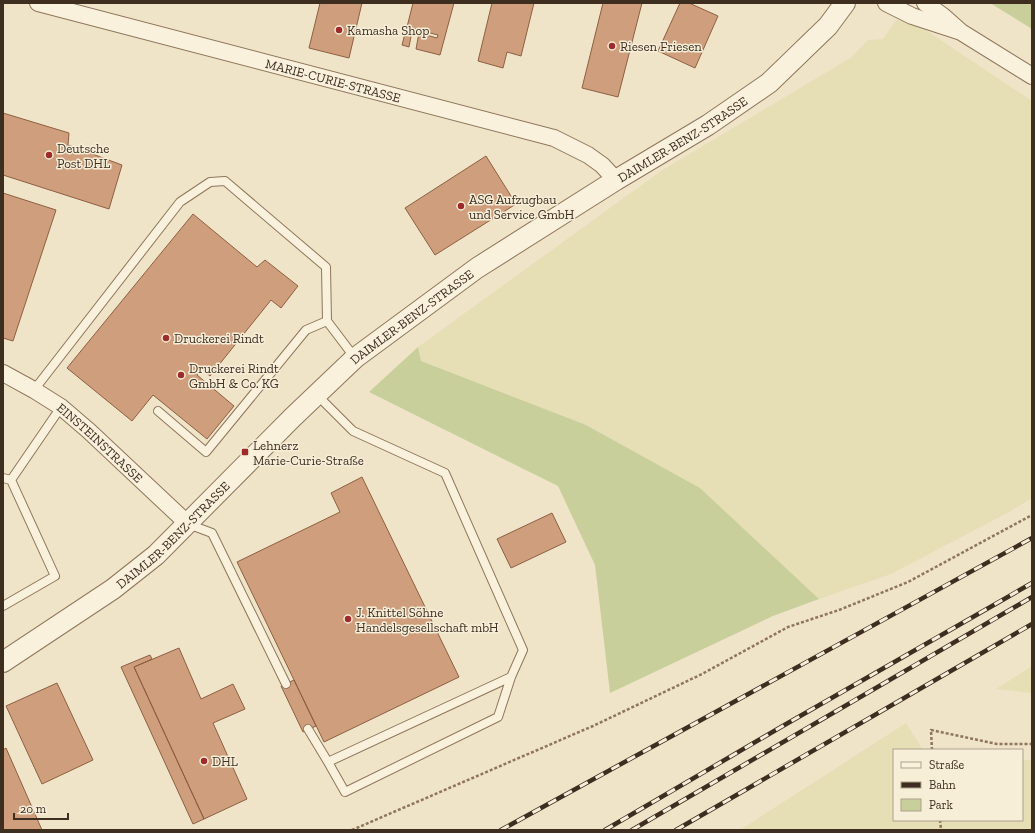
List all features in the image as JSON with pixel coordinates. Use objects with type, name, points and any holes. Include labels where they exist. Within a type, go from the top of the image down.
[{"type":"street","name":"MARIE-CURIE-STRASSE","points":[[38,3],[554,138],[588,155],[616,180]]},
{"type":"street","name":"DAIMLER-BENZ-STRASSE","points":[[3,662],[113,589],[156,555],[355,358],[477,268],[616,180],[708,125],[769,83],[828,26],[844,3]]},
{"type":"street","points":[[886,3],[912,16],[961,32]]},
{"type":"street","points":[[925,3],[961,32],[1032,76]]},
{"type":"street","name":"EINSTEINSTRASSE","points":[[3,373],[61,407],[89,431],[188,524]]},
{"type":"lane","points":[[34,390],[180,202],[210,182],[225,181],[326,267],[328,321],[355,358]]},
{"type":"lane","points":[[158,411],[206,452],[306,330],[328,321]]},
{"type":"lane","points":[[308,729],[345,792],[498,716],[511,677],[523,650],[445,473],[353,431],[317,394]]},
{"type":"lane","points":[[3,606],[55,576],[7,479],[61,407]]},
{"type":"lane","points":[[188,524],[212,533],[286,684]]},
{"type":"lane","points":[[328,762],[511,677]]},
{"type":"path","points":[[352,830],[593,726],[702,674],[788,626],[839,610],[908,582],[1032,515]]},
{"type":"path","points":[[932,749],[931,730],[997,744],[1032,744]]},
{"type":"shaded area","points":[[896,20],[914,22],[1032,101],[1032,498],[1009,512],[891,574],[819,599],[700,488],[586,425],[421,361],[418,347],[661,171],[852,57],[868,40],[883,39]]},
{"type":"shaded area","points":[[1032,666],[1032,693],[996,689]]},
{"type":"shaded area","points":[[906,723],[922,749],[893,749],[893,821],[1023,821],[1023,760],[1032,760],[1032,830],[740,830]]},
{"type":"green space","points":[[990,3],[1032,3],[1032,29]]},
{"type":"green space","points":[[418,347],[421,361],[586,425],[700,488],[819,599],[773,616],[610,693],[595,565],[558,486],[369,392]]},
{"type":"building","points":[[320,3],[362,3],[349,58],[309,48]]},
{"type":"building","points":[[413,3],[454,3],[440,55],[416,49],[419,33],[437,38],[438,35],[407,27]]},
{"type":"building","points":[[492,3],[534,3],[521,56],[507,52],[503,68],[478,61]]},
{"type":"building","name":"Riesen Friesen","points":[[603,3],[642,3],[618,97],[582,88]]},
{"type":"building","points":[[680,3],[689,3],[718,16],[695,68],[658,51]]},
{"type":"building","points":[[406,30],[412,31],[409,47],[402,45]]},
{"type":"building","name":"Deutsche Post DHL","points":[[3,113],[69,133],[68,145],[122,165],[109,209],[3,175]]},
{"type":"building","name":"ASG Aufzugbau und Service GmbH","points":[[486,156],[516,204],[435,255],[405,208]]},
{"type":"building","points":[[3,193],[56,210],[13,341],[3,338]]},
{"type":"building","name":"Druckerei Rindt","points":[[193,214],[257,267],[265,260],[298,286],[281,308],[271,300],[210,376],[202,369],[197,375],[234,406],[207,439],[153,395],[132,421],[67,368]]},
{"type":"building","name":"J. Knittel Söhne Handelsgesellschaft mbH","points":[[362,477],[459,677],[324,742],[237,562],[340,512],[331,493]]},
{"type":"building","points":[[552,513],[566,542],[511,568],[497,539]]},
{"type":"building","name":"DHL","points":[[179,648],[201,699],[233,684],[245,709],[213,723],[247,799],[204,819],[134,667]]},
{"type":"building","points":[[150,655],[152,659],[134,667],[204,819],[193,824],[121,667]]},
{"type":"building","points":[[294,680],[316,726],[303,732],[281,686]]},
{"type":"building","points":[[57,683],[93,760],[42,784],[6,706]]},
{"type":"building","points":[[6,748],[42,830],[3,830],[3,750]]},
{"type":"railway","points":[[501,830],[1032,538]]},
{"type":"railway","points":[[605,830],[1032,583]]},
{"type":"railway","points":[[632,830],[1032,597]]},
{"type":"railway","points":[[676,830],[1032,624]]},
{"type":"place","name":"Kamasha Shop","points":[[339,30]]},
{"type":"place","name":"Riesen Friesen","points":[[612,46]]},
{"type":"place","name":"Deutsche Post DHL","points":[[49,155]]},
{"type":"place","name":"ASG Aufzugbau und Service GmbH","points":[[461,206]]},
{"type":"place","name":"Druckerei Rindt","points":[[166,338]]},
{"type":"place","name":"Druckerei Rindt GmbH & Co. KG","points":[[181,375]]},
{"type":"place","name":"Lehnerz Marie-Curie-Straße","points":[[245,452]]},
{"type":"place","name":"J. Knittel Söhne Handelsgesellschaft mbH","points":[[348,619]]},
{"type":"place","name":"DHL","points":[[204,761]]}]
